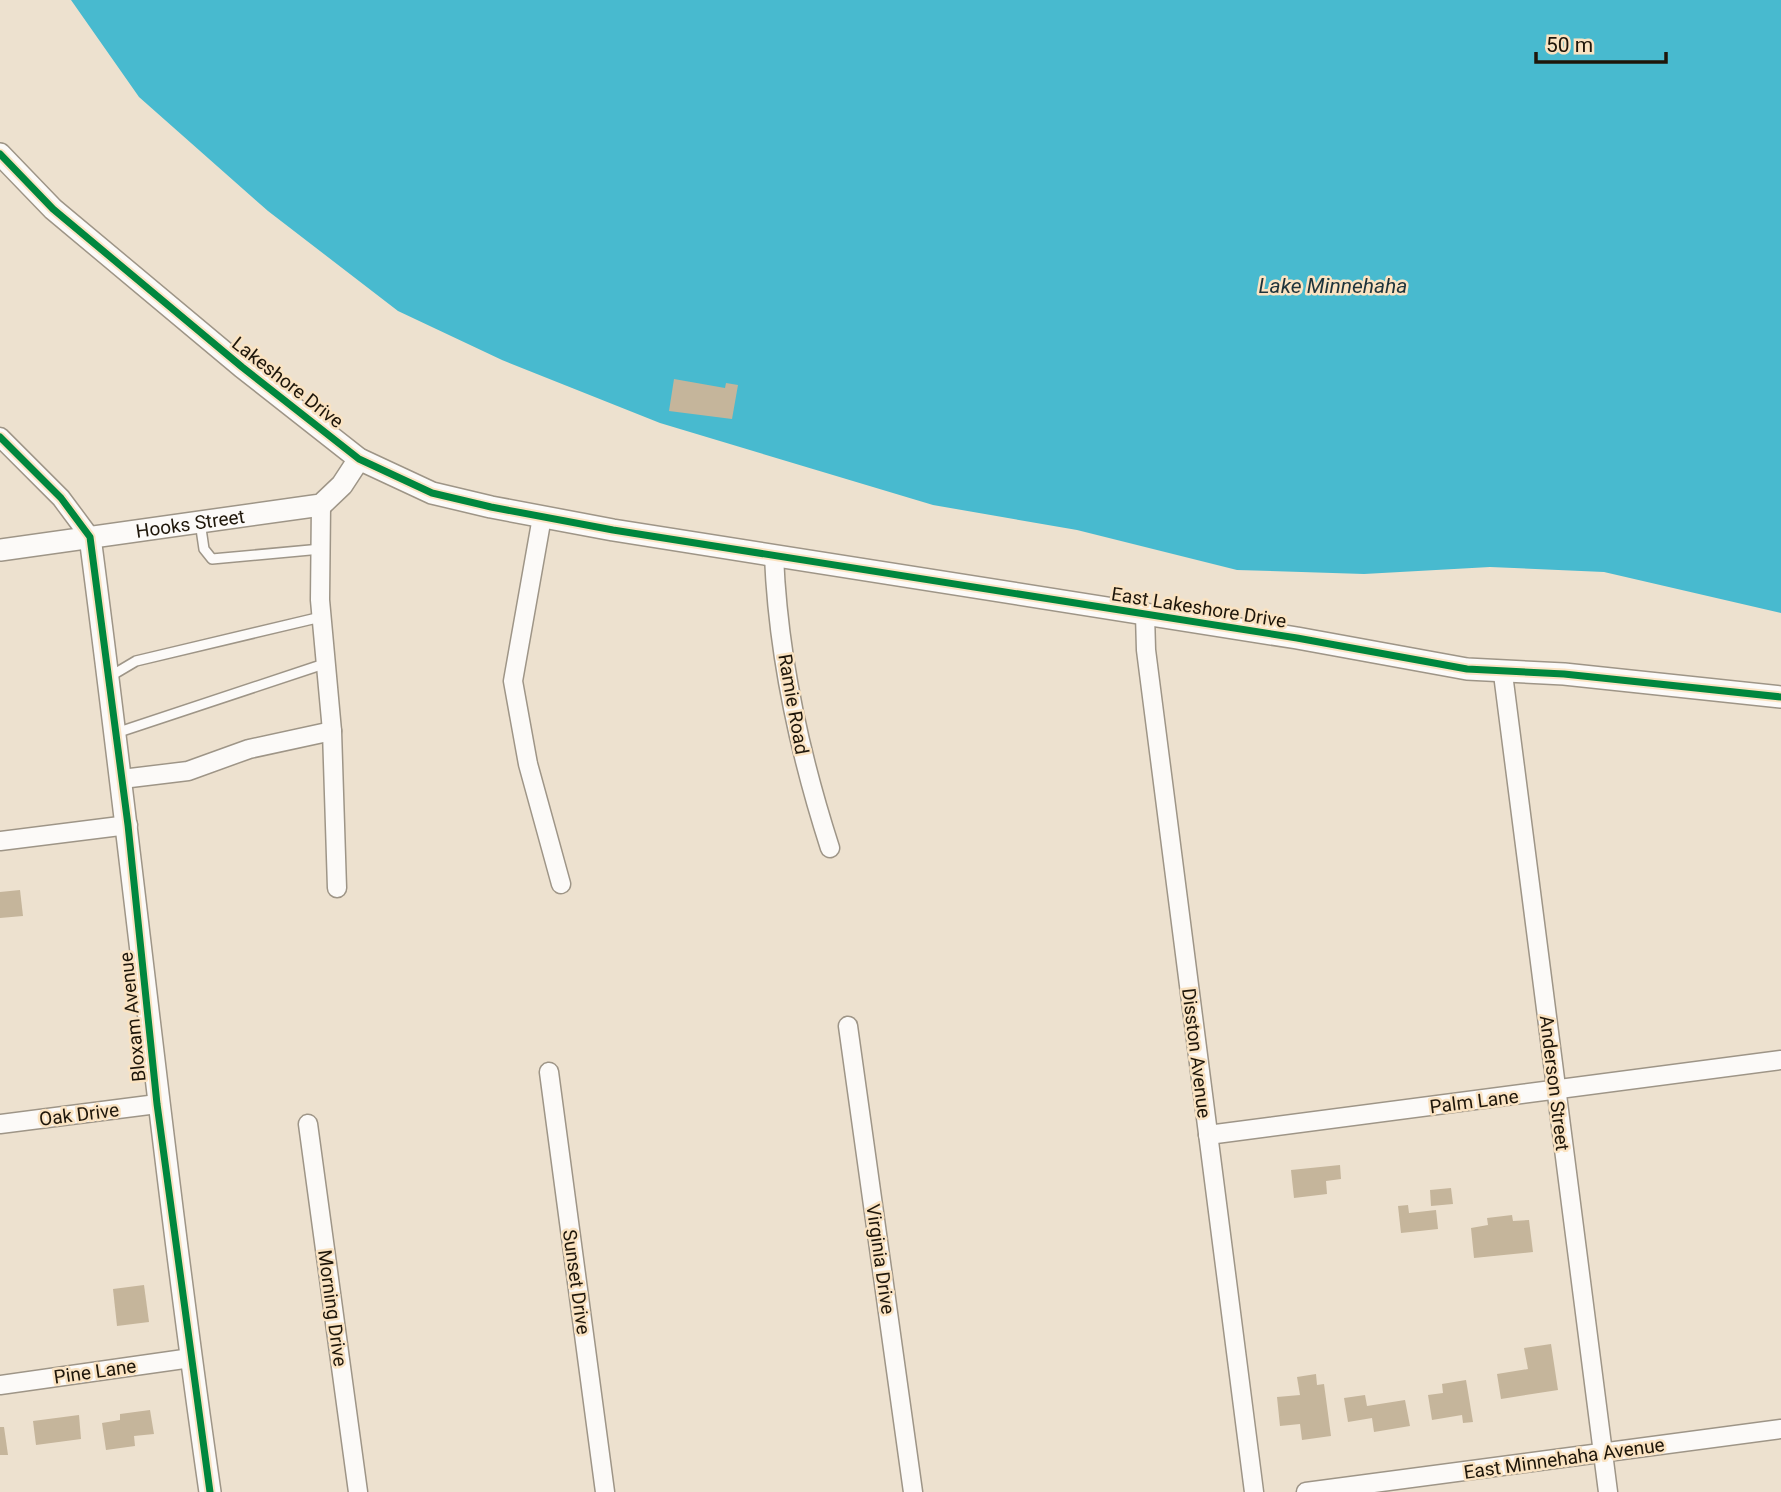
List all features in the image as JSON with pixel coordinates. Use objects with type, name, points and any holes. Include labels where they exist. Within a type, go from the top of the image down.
[{"type":"street","name":"Lakeshore Drive","points":[[0,153],[63,218],[242,367],[359,459],[432,492],[613,530]]},
{"type":"street","points":[[0,437],[61,498],[90,537]]},
{"type":"street","points":[[337,888],[332,731],[321,617],[321,505],[342,485],[359,459]]},
{"type":"street","name":"Hooks Street","points":[[0,550],[321,505]]},
{"type":"street","points":[[542,517],[513,681],[528,764],[561,884]]},
{"type":"street","name":"East Lakeshore Drive","points":[[613,530],[1503,674],[1564,674],[1781,697]]},
{"type":"street","name":"Bloxam Avenue","points":[[90,537],[128,825],[157,1104],[210,1492]]},
{"type":"street","name":"Ramie Road","points":[[774,556],[775,589],[798,738],[830,848]]},
{"type":"street","name":"Disston Avenue","points":[[1145,614],[1146,650],[1254,1492]]},
{"type":"street","name":"Anderson Street","points":[[1503,674],[1608,1492]]},
{"type":"street","points":[[122,779],[188,771],[249,749],[332,731]]},
{"type":"street","points":[[0,841],[128,825]]},
{"type":"street","name":"Virginia Drive","points":[[848,1026],[913,1492]]},
{"type":"street","name":"Palm Lane","points":[[1208,1135],[1781,1060]]},
{"type":"street","name":"Sunset Drive","points":[[550,1072],[606,1492]]},
{"type":"street","name":"Oak Drive","points":[[0,1124],[157,1104]]},
{"type":"street","name":"Morning Drive","points":[[308,1124],[358,1492]]},
{"type":"street","name":"Pine Lane","points":[[0,1384],[191,1358]]},
{"type":"street","name":"East Minnehaha Avenue","points":[[1306,1492],[1781,1429]]},
{"type":"lane","points":[[200,521],[204,549],[212,559],[321,549]]},
{"type":"lane","points":[[109,677],[136,661],[321,617]]},
{"type":"lane","points":[[116,733],[324,664]]},
{"type":"water","name":"Lake Minnehaha","points":[[71,0],[1781,0],[1781,613],[1604,572],[1490,567],[1364,574],[1237,570],[1077,530],[933,505],[660,423],[502,360],[398,311],[268,211],[139,97]]},
{"type":"building","points":[[674,379],[725,388],[726,383],[738,385],[732,419],[669,411]]},
{"type":"building","points":[[20,890],[23,916],[0,918],[0,892]]},
{"type":"building","points":[[1340,1165],[1341,1179],[1326,1181],[1327,1194],[1294,1198],[1291,1170]]},
{"type":"building","points":[[1451,1188],[1453,1204],[1431,1206],[1430,1190]]},
{"type":"building","points":[[1408,1205],[1409,1213],[1436,1210],[1438,1229],[1401,1233],[1398,1206]]},
{"type":"building","points":[[1512,1215],[1513,1221],[1529,1220],[1533,1252],[1474,1258],[1471,1228],[1488,1225],[1487,1218]]},
{"type":"building","points":[[144,1285],[149,1322],[117,1326],[113,1289]]},
{"type":"building","points":[[1551,1344],[1558,1390],[1501,1399],[1497,1374],[1528,1369],[1524,1348]]},
{"type":"building","points":[[1316,1374],[1317,1385],[1324,1384],[1331,1436],[1302,1440],[1300,1424],[1280,1426],[1277,1397],[1300,1395],[1297,1377]]},
{"type":"building","points":[[1466,1380],[1473,1422],[1463,1423],[1462,1415],[1432,1420],[1428,1395],[1443,1393],[1442,1384]]},
{"type":"building","points":[[1365,1395],[1367,1406],[1405,1400],[1410,1426],[1374,1432],[1372,1418],[1348,1422],[1344,1398]]},
{"type":"building","points":[[150,1410],[154,1434],[134,1436],[135,1446],[106,1450],[102,1423],[120,1420],[120,1414]]},
{"type":"building","points":[[79,1415],[81,1439],[36,1445],[33,1421]]},
{"type":"building","points":[[0,1427],[4,1427],[8,1455],[0,1455]]},
{"type":"cycle path","points":[[0,154],[53,209],[242,367],[359,459],[432,493],[613,530],[1297,638],[1467,669],[1564,674],[1781,697]]},
{"type":"cycle path","points":[[0,437],[61,498],[90,537],[128,825],[157,1104],[210,1492]]}]
